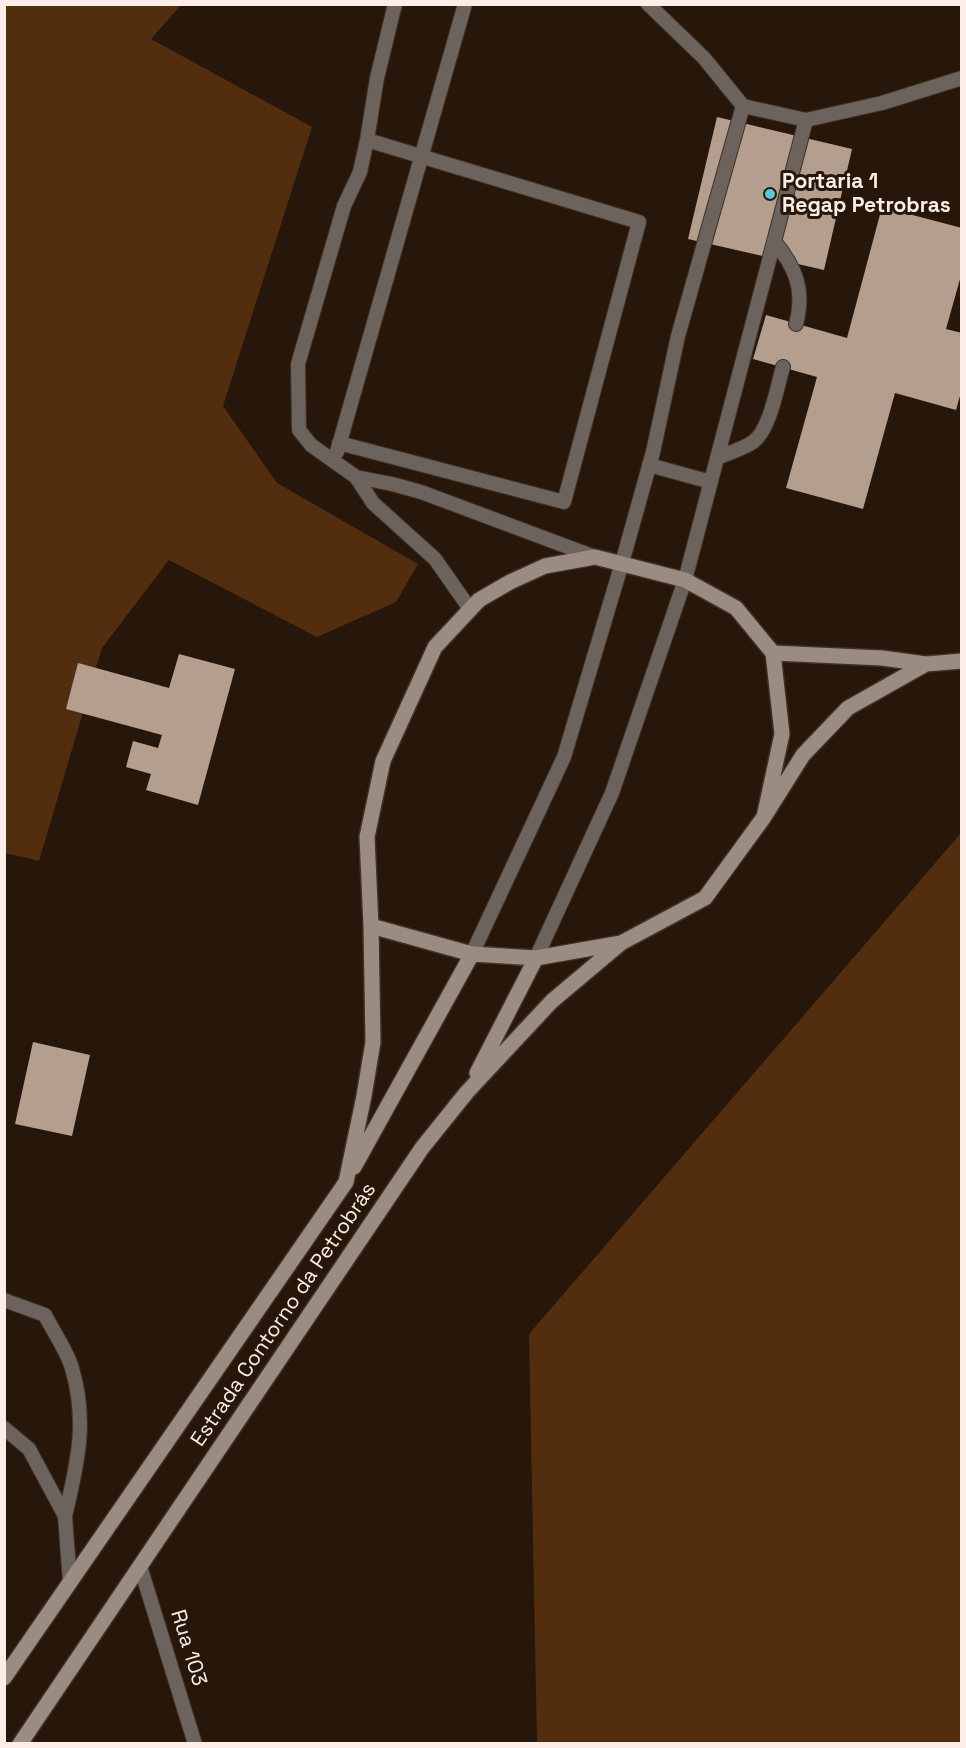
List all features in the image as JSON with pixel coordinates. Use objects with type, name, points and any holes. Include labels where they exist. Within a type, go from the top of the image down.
[{"type":"main road","name":"Estrada Contorno da Petrobrás","points":[[4,1678],[346,1182],[373,1042],[367,837],[383,761],[435,647],[479,600],[510,582],[545,567],[595,557],[685,580],[736,608],[773,653],[782,734],[764,817]]},
{"type":"main road","name":"Estrada Contorno da Petrobrás","points":[[773,653],[882,658],[926,664],[962,661]]},
{"type":"main road","name":"Estrada Contorno da Petrobrás","points":[[20,1743],[422,1148],[467,1092],[552,1001],[621,943],[705,898],[764,817],[802,755],[848,708],[926,664]]},
{"type":"main road","name":"Estrada Contorno da Petrobrás","points":[[371,926],[472,954],[536,958],[621,943]]},
{"type":"main road","points":[[346,1182],[472,954]]},
{"type":"main road","points":[[467,1092],[536,958]]},
{"type":"lane","points":[[395,4],[377,78],[360,172],[344,206],[298,364],[299,430],[311,445],[356,477],[373,502],[435,559],[471,609]]},
{"type":"lane","points":[[334,462],[465,4]]},
{"type":"lane","points":[[648,4],[704,58],[743,106],[806,120],[882,103],[962,78]]},
{"type":"lane","points":[[472,954],[564,756],[649,465],[678,336],[743,106]]},
{"type":"lane","points":[[536,958],[612,793],[685,580],[806,120]]},
{"type":"lane","points":[[339,443],[564,502],[639,222],[367,140]]},
{"type":"lane","points":[[774,241],[786,256],[797,283],[800,307],[796,324]]},
{"type":"lane","points":[[717,458],[752,443],[758,437],[767,421],[783,367]]},
{"type":"lane","points":[[649,465],[711,482]]},
{"type":"lane","points":[[356,477],[421,492],[595,557]]},
{"type":"lane","points":[[4,1300],[45,1315],[70,1363],[81,1405],[79,1458],[66,1516],[70,1583]]},
{"type":"lane","points":[[4,1428],[29,1449],[66,1516]]},
{"type":"lane","name":"Rua 103","points":[[140,1566],[195,1743]]},
{"type":"shaded area","points":[[5,5],[181,5],[151,39],[312,127],[223,406],[277,483],[418,564],[396,602],[317,637],[169,560],[102,648],[39,861],[5,853]]},
{"type":"shaded area","points":[[961,833],[961,1743],[537,1743],[529,1334]]},
{"type":"building","name":"Portaria 1 Regap Petrobras","points":[[717,117],[852,149],[824,270],[688,239]]},
{"type":"building","points":[[882,207],[962,228],[962,272],[946,329],[962,333],[962,389],[956,410],[895,393],[863,509],[786,488],[817,377],[753,359],[766,315],[847,338]]},
{"type":"building","points":[[179,654],[235,669],[198,805],[146,790],[151,774],[126,767],[133,741],[158,748],[162,735],[66,709],[78,663],[169,688]]},
{"type":"building","points":[[33,1042],[90,1055],[72,1136],[15,1124]]},
{"type":"place","name":"Portaria 1 Regap Petrobras","points":[[770,194]]}]
